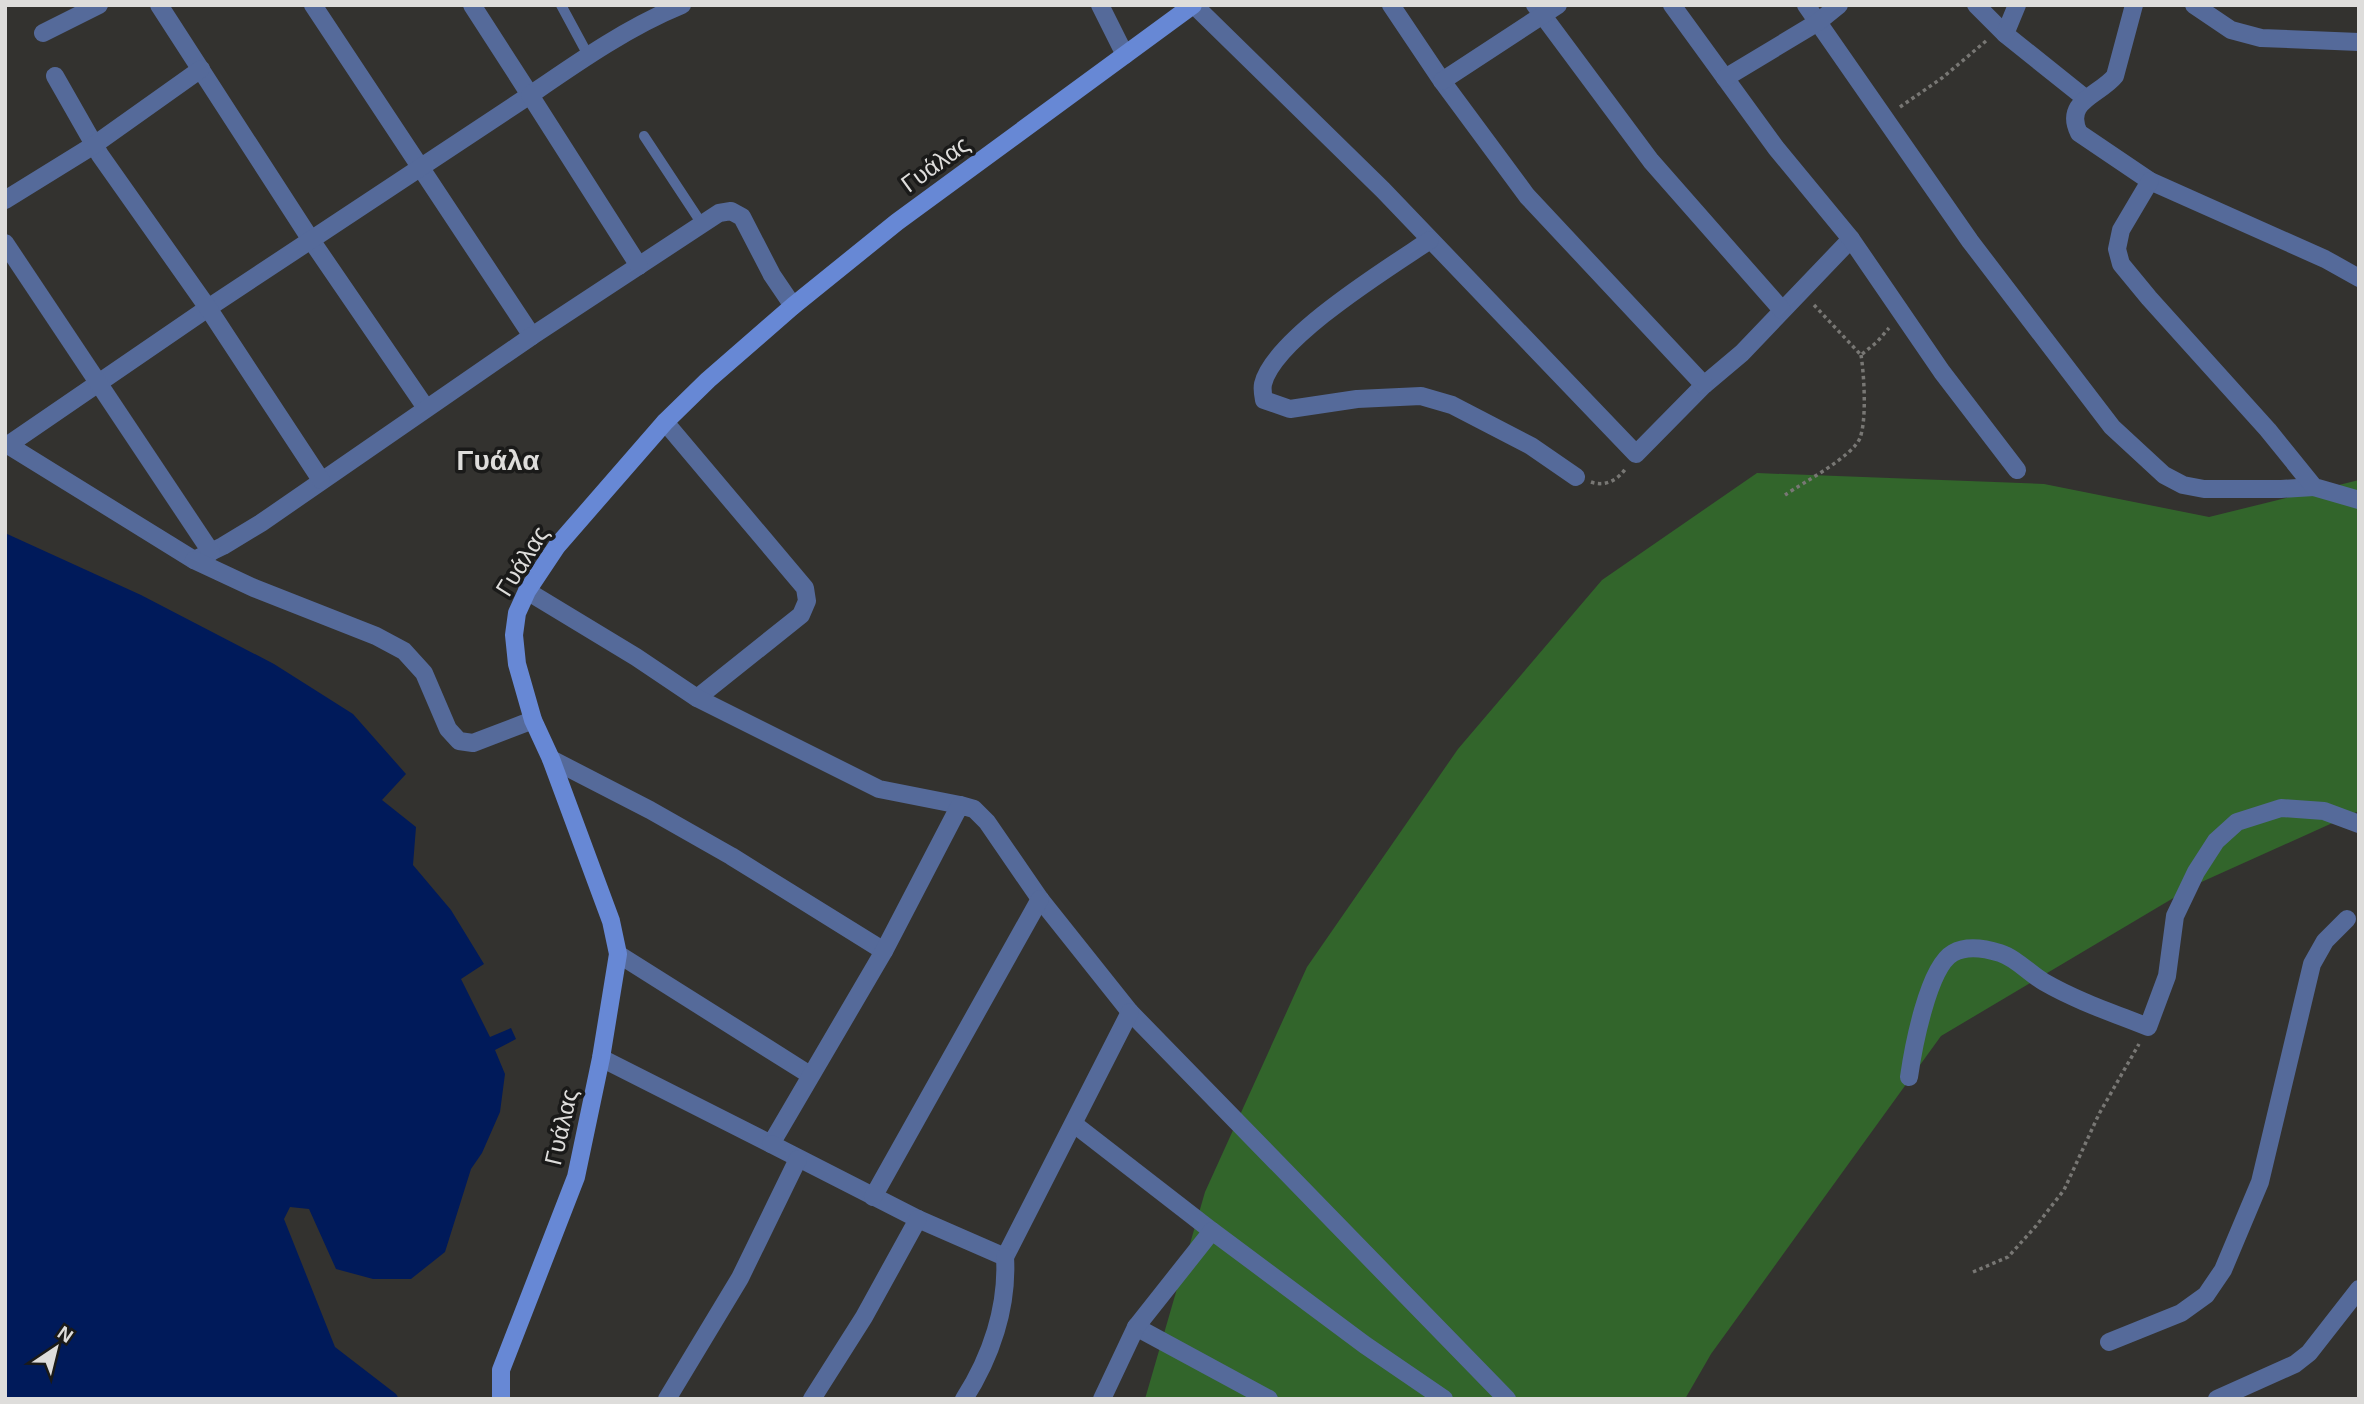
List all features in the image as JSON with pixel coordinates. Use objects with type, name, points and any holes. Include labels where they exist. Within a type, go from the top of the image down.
[{"type":"street","points":[[43,33],[99,5]]},
{"type":"street","points":[[159,5],[311,240],[426,408]]},
{"type":"street","points":[[313,5],[532,336]]},
{"type":"street","points":[[472,5],[639,266]]},
{"type":"street","points":[[533,720],[473,743],[459,741],[448,729],[424,673],[404,651],[376,636],[254,588],[194,560],[7,444],[588,55],[666,11],[682,5]]},
{"type":"street","points":[[1100,5],[1125,55]]},
{"type":"street","points":[[1194,5],[1383,190],[1636,454],[1704,385],[1742,353],[1851,239]]},
{"type":"street","name":"Γυάλας","points":[[501,1399],[501,1370],[576,1177],[601,1058],[618,954],[611,921],[551,759],[533,720],[517,664],[514,635],[517,613],[527,591],[557,546],[665,422],[708,380],[793,306],[897,222],[1194,5]]},
{"type":"street","points":[[1391,5],[1442,81],[1527,196],[1704,385]]},
{"type":"street","points":[[1672,5],[1776,148],[1851,239],[1903,311],[1942,372],[2017,470]]},
{"type":"street","points":[[1806,5],[1970,241],[2112,426],[2164,475],[2183,485],[2204,489],[2314,487],[2359,500]]},
{"type":"street","points":[[1725,78],[1818,22],[1839,5]]},
{"type":"street","points":[[1976,5],[2003,31],[2085,98]]},
{"type":"street","points":[[2003,31],[2017,5]]},
{"type":"street","points":[[2134,5],[2115,76],[2085,98],[2076,112],[2074,123],[2079,133],[2150,181],[2325,259],[2359,278]]},
{"type":"street","points":[[2194,5],[2231,30],[2261,38],[2359,42]]},
{"type":"street","points":[[1442,81],[1545,9],[1651,161],[1782,310]]},
{"type":"street","points":[[5,200],[94,145],[201,69]]},
{"type":"street","points":[[55,76],[94,145],[208,308],[321,480]]},
{"type":"street","points":[[2150,181],[2121,230],[2117,249],[2121,264],[2268,430],[2314,487]]},
{"type":"street","points":[[194,560],[261,523],[532,336],[719,213],[731,211],[742,217],[772,275],[793,306]]},
{"type":"street","points":[[1430,240],[1297,335],[1270,369],[1262,386],[1264,400],[1290,409],[1357,399],[1421,396],[1452,405],[1531,446],[1576,477]]},
{"type":"street","points":[[5,243],[211,552]]},
{"type":"street","points":[[665,422],[805,588],[807,601],[801,615],[697,698]]},
{"type":"street","points":[[527,591],[636,657],[697,698],[879,789],[974,809],[987,822],[1040,899],[1130,1012],[1507,1399]]},
{"type":"street","points":[[551,759],[731,856],[884,951]]},
{"type":"street","points":[[771,1144],[884,951],[960,805]]},
{"type":"street","points":[[1909,1077],[1929,986],[1950,954],[1969,947],[2002,953],[2043,982],[2098,1008],[2148,1027],[2167,976],[2175,916],[2196,872],[2216,841],[2237,822],[2281,808],[2324,811],[2359,824]]},
{"type":"street","points":[[873,1197],[1040,899]]},
{"type":"street","points":[[2109,1342],[2181,1313],[2206,1295],[2223,1270],[2260,1182],[2312,964],[2325,941],[2355,918]]},
{"type":"street","points":[[618,954],[810,1075]]},
{"type":"street","points":[[964,1399],[979,1375],[1003,1305],[1005,1257],[1130,1012]]},
{"type":"street","points":[[601,1058],[873,1197],[1005,1257]]},
{"type":"street","points":[[1074,1124],[1365,1345],[1444,1399]]},
{"type":"street","points":[[667,1399],[740,1278],[798,1159]]},
{"type":"street","points":[[812,1399],[864,1317],[918,1219]]},
{"type":"street","points":[[1102,1399],[1136,1327],[1212,1231]]},
{"type":"street","points":[[2217,1399],[2295,1364],[2309,1353],[2359,1289]]},
{"type":"street","points":[[1136,1327],[1269,1399]]},
{"type":"lane","points":[[561,5],[588,55]]},
{"type":"lane","points":[[644,136],[702,224]]},
{"type":"path","points":[[1884,118],[2003,31]]},
{"type":"path","points":[[1785,495],[1847,453],[1860,438],[1866,380],[1861,355],[1800,291]]},
{"type":"path","points":[[1861,355],[1877,342],[1903,311]]},
{"type":"path","points":[[1576,477],[1599,485],[1619,479],[1636,454]]},
{"type":"path","points":[[1973,1272],[2008,1258],[2064,1189],[2099,1114],[2148,1027]]},
{"type":"green space","points":[[1757,473],[2044,484],[2209,517],[2359,480],[2359,811],[2197,884],[1941,1036],[1711,1354],[1685,1399],[1145,1399],[1205,1192],[1307,967],[1458,749],[1602,580]]},
{"type":"shaded area","points":[[5,533],[141,595],[274,664],[353,714],[406,774],[382,800],[416,827],[413,865],[451,910],[484,964],[461,979],[490,1037],[511,1028],[516,1039],[495,1050],[505,1074],[500,1112],[482,1153],[471,1169],[445,1252],[411,1279],[373,1279],[336,1269],[309,1209],[290,1207],[284,1219],[335,1347],[399,1399],[5,1399]]},
{"type":"district","name":"Γυάλα","points":[[498,460]]}]
